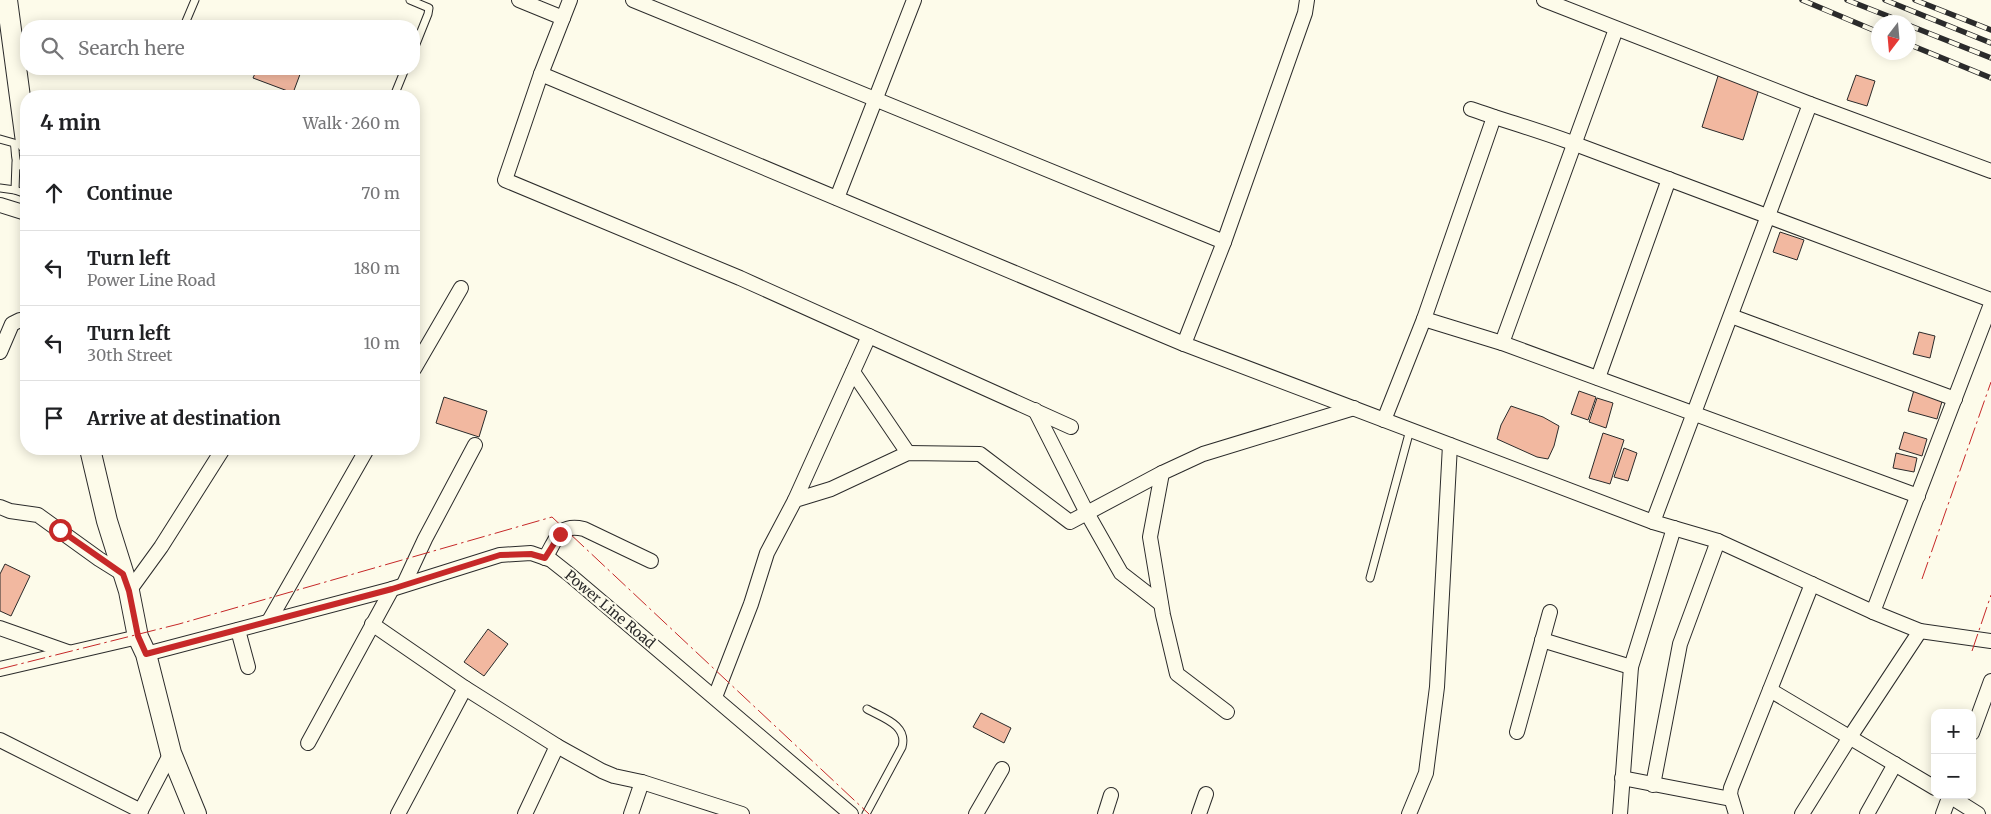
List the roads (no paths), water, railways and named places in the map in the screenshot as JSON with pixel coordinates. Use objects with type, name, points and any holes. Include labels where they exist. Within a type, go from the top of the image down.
[{"type":"street","points":[[7,0],[20,97]]},
{"type":"street","points":[[519,0],[563,18]]},
{"type":"street","points":[[570,0],[541,74],[505,180],[740,278],[1071,426]]},
{"type":"street","points":[[633,0],[1224,242]]},
{"type":"street","points":[[837,198],[914,0]]},
{"type":"street","points":[[1184,344],[1224,242],[1305,13],[1306,0]]},
{"type":"street","points":[[1544,0],[1810,104],[1991,171]]},
{"type":"street","points":[[1502,343],[1616,29]]},
{"type":"street","points":[[541,74],[1184,344],[1653,522],[1718,541],[1873,612],[1920,631],[1991,641]]},
{"type":"street","points":[[1653,522],[1810,104]]},
{"type":"street","points":[[1471,109],[1574,144],[1769,215],[1991,300]]},
{"type":"street","points":[[1384,420],[1424,319],[1494,117]]},
{"type":"street","points":[[1598,378],[1669,179]]},
{"type":"street","points":[[0,205],[20,211]]},
{"type":"street","points":[[420,358],[461,288]]},
{"type":"street","points":[[1873,612],[1991,304]]},
{"type":"street","points":[[1731,316],[1955,399]]},
{"type":"street","points":[[1424,319],[1502,343],[1918,496]]},
{"type":"street","points":[[0,352],[12,324],[20,320]]},
{"type":"street","points":[[715,697],[751,604],[767,553],[795,500],[869,336]]},
{"type":"street","points":[[853,372],[908,453]]},
{"type":"street","points":[[795,500],[831,489],[908,453],[980,454],[1070,522],[1162,473],[1203,454],[1354,408]]},
{"type":"street","points":[[1035,410],[1087,513],[1121,573],[1161,604]]},
{"type":"street","points":[[308,743],[372,624],[398,586],[475,445]]},
{"type":"street","points":[[1409,814],[1426,773],[1437,687],[1450,445]]},
{"type":"street","points":[[91,455],[107,521],[126,583],[171,753],[196,814]]},
{"type":"street","points":[[126,583],[161,547],[219,455]]},
{"type":"street","points":[[269,621],[364,455]]},
{"type":"street","points":[[1162,473],[1150,537],[1161,604],[1177,674],[1227,712]]},
{"type":"street","points":[[0,507],[10,511],[38,515],[99,559],[126,583]]},
{"type":"street","points":[[545,558],[560,534],[568,527],[572,527],[584,529],[651,562]]},
{"type":"street","points":[[1620,814],[1631,667],[1674,528]]},
{"type":"street","points":[[1653,785],[1680,644],[1718,541]]},
{"type":"street","name":"Power Line Road","points":[[0,669],[68,652],[142,645],[238,630],[398,586],[500,555],[531,554],[551,560],[570,575],[851,814]]},
{"type":"street","points":[[1736,814],[1731,799],[1731,788],[1812,584]]},
{"type":"street","points":[[1518,732],[1550,612]]},
{"type":"street","points":[[372,624],[465,688],[557,746],[602,771],[742,814]]},
{"type":"street","points":[[0,628],[68,652]]},
{"type":"street","points":[[238,630],[248,667]]},
{"type":"street","points":[[1802,814],[1920,631]]},
{"type":"street","points":[[1542,640],[1631,667]]},
{"type":"street","points":[[1976,722],[1991,681]]},
{"type":"street","points":[[398,814],[465,688]]},
{"type":"street","points":[[1770,690],[1931,786]]},
{"type":"street","points":[[0,740],[140,813],[171,753]]},
{"type":"street","points":[[525,814],[557,746]]},
{"type":"street","points":[[1867,814],[1895,764]]},
{"type":"street","points":[[976,814],[1002,769]]},
{"type":"street","points":[[1622,778],[1731,799]]},
{"type":"street","points":[[631,814],[642,782]]},
{"type":"street","points":[[1199,814],[1206,794]]},
{"type":"street","points":[[1105,814],[1111,795]]},
{"type":"street","points":[[1943,814],[1948,799]]},
{"type":"street","points":[[1954,799],[1978,814]]},
{"type":"lane","points":[[187,20],[195,0]]},
{"type":"lane","points":[[410,0],[429,8],[420,34]]},
{"type":"lane","points":[[396,90],[403,75]]},
{"type":"lane","points":[[0,139],[14,144],[16,162],[15,190]]},
{"type":"lane","points":[[16,162],[20,165]]},
{"type":"lane","points":[[0,188],[20,192]]},
{"type":"lane","points":[[1370,578],[1410,430]]},
{"type":"lane","points":[[866,709],[893,723],[900,729],[903,738],[902,747],[866,814]]},
{"type":"railway","points":[[1802,0],[1871,29]]},
{"type":"railway","points":[[1847,0],[1885,15]]},
{"type":"railway","points":[[1885,0],[1991,43]]},
{"type":"railway","points":[[1915,0],[1991,30]]},
{"type":"railway","points":[[1916,28],[1991,58]]},
{"type":"railway","points":[[1916,47],[1991,78]]}]
